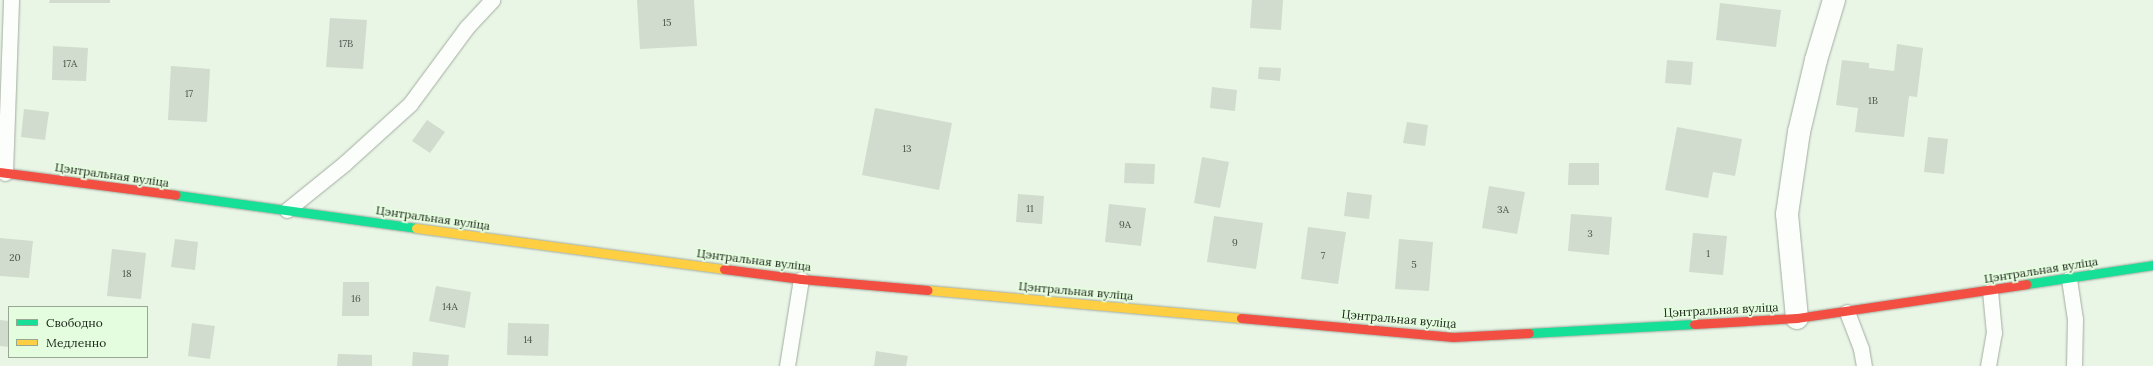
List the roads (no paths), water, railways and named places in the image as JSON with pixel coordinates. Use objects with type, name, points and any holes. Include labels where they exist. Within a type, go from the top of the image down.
[{"type":"street","points":[[1797,318],[1787,214],[1799,132],[1816,60],[1834,0]]},
{"type":"street","name":"Цэнтральная вуліца","points":[[2,172],[801,279],[1453,337],[1797,318],[2069,279],[2153,265]]},
{"type":"lane","points":[[2,172],[11,0]]},
{"type":"lane","points":[[287,210],[345,163],[410,104],[467,27],[492,0]]},
{"type":"lane","points":[[787,366],[801,279]]},
{"type":"lane","points":[[2069,279],[2075,319],[2074,366]]},
{"type":"lane","points":[[1988,366],[1994,333],[1990,290]]},
{"type":"lane","points":[[1847,312],[1861,349],[1864,366]]}]
